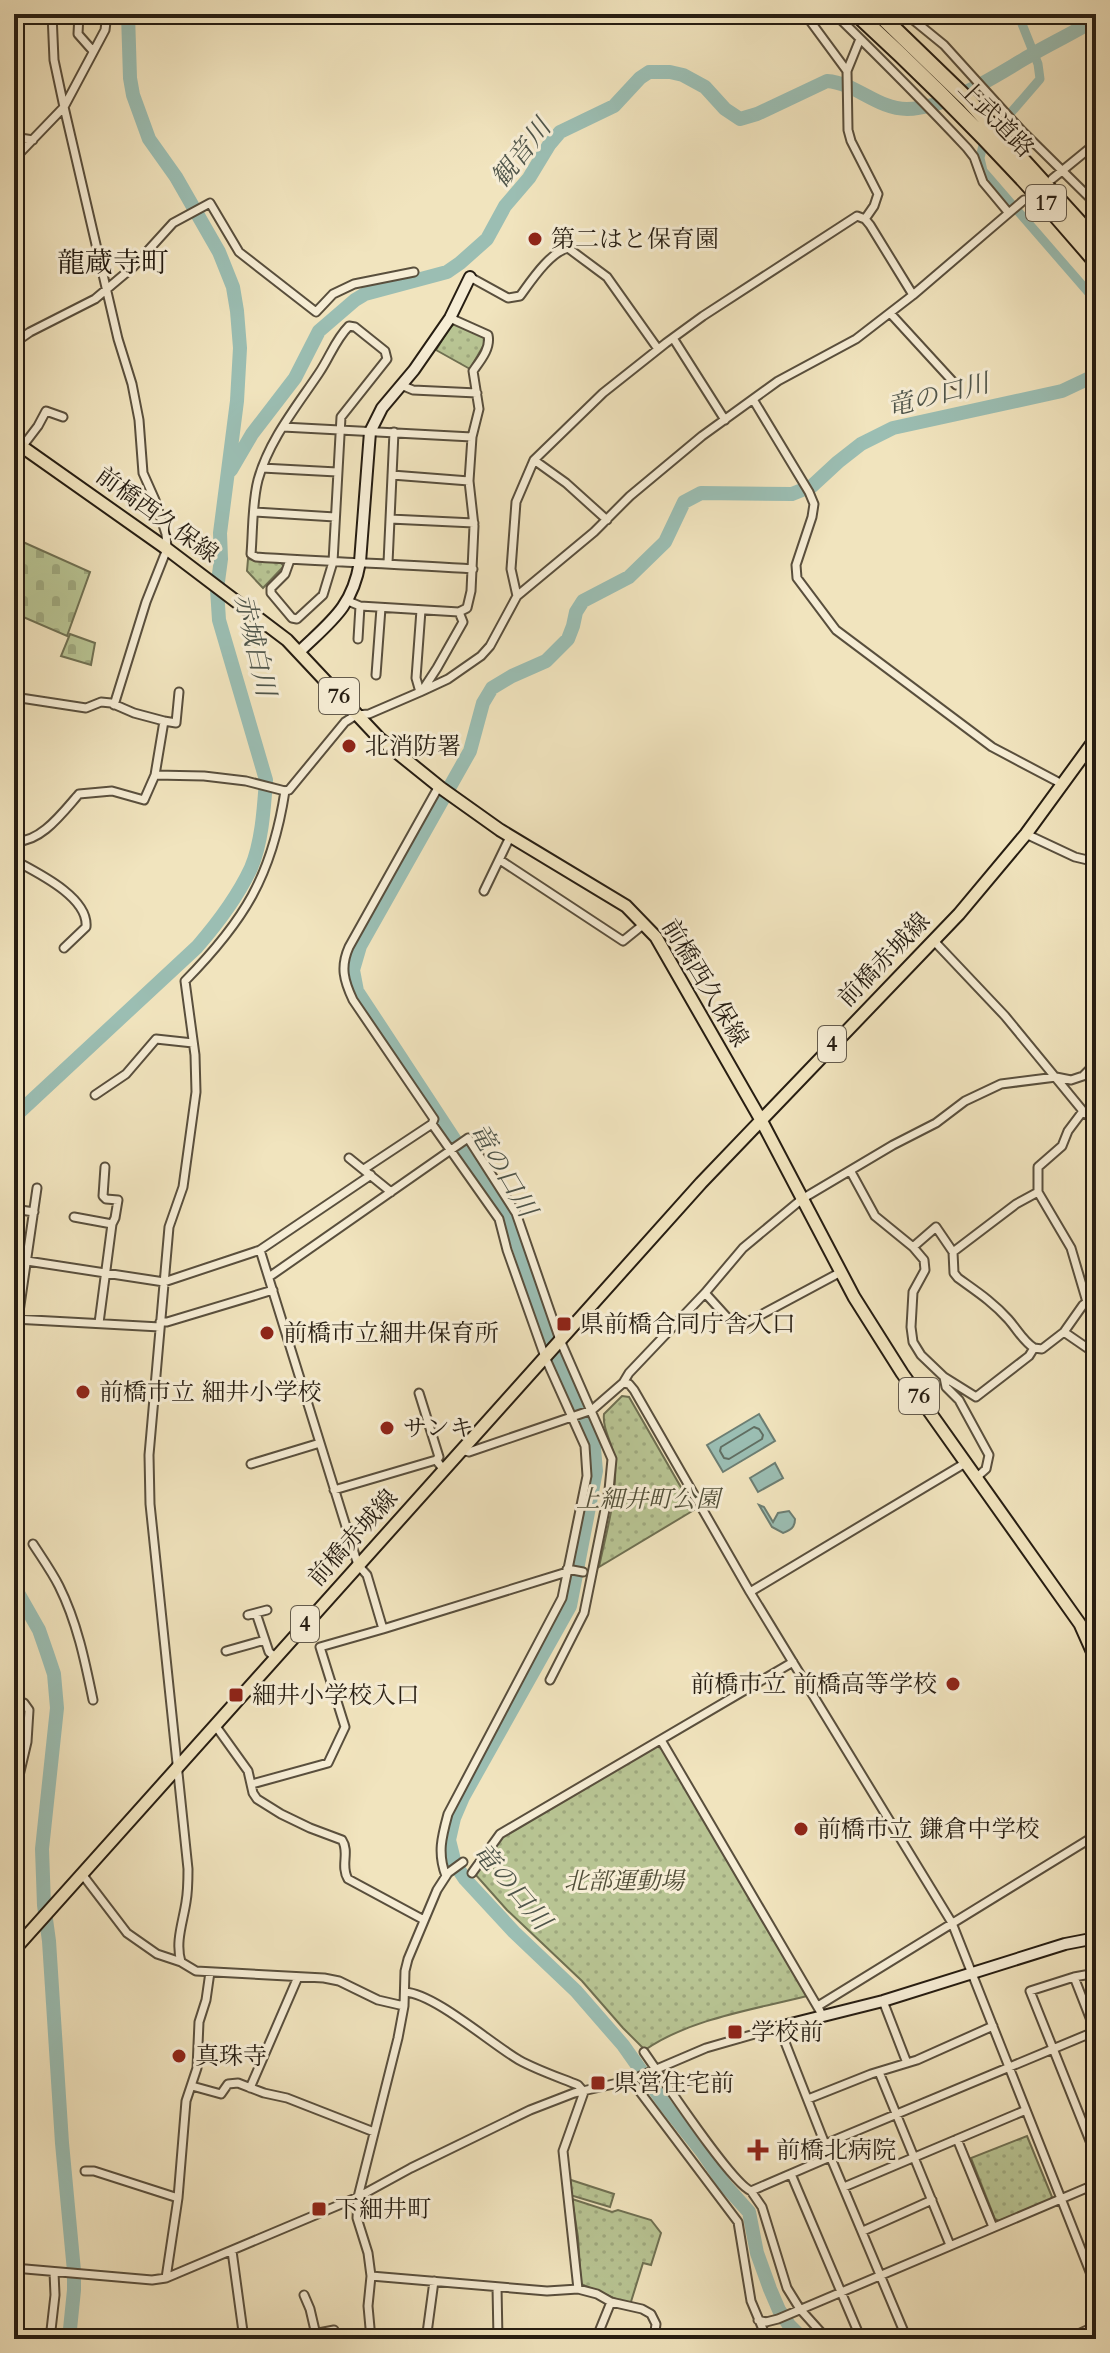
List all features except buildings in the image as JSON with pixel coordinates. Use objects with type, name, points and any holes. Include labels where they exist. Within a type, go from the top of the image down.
[{"type":"highway","name":"上武道路","points":[[857,14],[930,72]]},
{"type":"highway","name":"上武道路","points":[[879,14],[991,135],[1096,262]]},
{"type":"highway","name":"上武道路","points":[[991,135],[1051,184],[1096,241]]},
{"type":"highway","name":"17","points":[[1051,184],[1096,228]]},
{"type":"highway","name":"17","points":[[1047,204],[1096,273]]},
{"type":"main road","name":"前橋西久保線","points":[[18,444],[239,603],[299,652],[379,738],[440,787],[510,837],[615,898],[656,937],[761,1120],[854,1297],[902,1373],[1080,1624],[1096,1660]]},
{"type":"main road","name":"前橋赤城線","points":[[559,1341],[701,1183],[934,941],[1026,834],[1096,738]]},
{"type":"main road","name":"4","points":[[547,1355],[559,1341]]},
{"type":"main road","name":"前橋赤城線","points":[[14,1950],[358,1565],[440,1465],[461,1450],[547,1355]]},
{"type":"street","points":[[52,14],[54,60],[136,408],[143,473],[166,534],[167,549],[146,602],[114,705]]},
{"type":"street","points":[[79,14],[78,34],[93,51]]},
{"type":"street","points":[[14,159],[64,107],[105,30],[107,14]]},
{"type":"street","points":[[805,14],[847,75]]},
{"type":"street","points":[[835,14],[967,148],[974,157],[983,182],[1010,211]]},
{"type":"street","points":[[906,14],[944,45],[1022,131],[1096,204]]},
{"type":"street","points":[[860,39],[847,75],[848,130],[878,194],[865,219]]},
{"type":"street","points":[[14,137],[33,140]]},
{"type":"street","points":[[1051,184],[1096,143]]},
{"type":"street","points":[[155,775],[204,776],[289,790],[345,722],[448,679],[481,656],[490,646],[517,596],[607,520],[630,496],[702,436],[778,381],[856,339],[913,295],[1021,202]]},
{"type":"street","points":[[14,343],[95,299],[133,267],[173,223],[210,203],[239,252],[316,312],[333,294],[354,284],[414,272]]},
{"type":"street","points":[[517,596],[511,569],[516,502],[534,460],[603,393],[658,349],[853,217],[865,219],[913,295]]},
{"type":"street","points":[[299,652],[340,613],[357,581],[370,432],[382,408],[450,318],[470,277],[508,298],[520,296],[560,249],[568,248],[607,277],[658,349]]},
{"type":"street","points":[[890,313],[956,385]]},
{"type":"street","points":[[348,601],[360,606],[381,608],[459,612],[467,608],[473,569],[474,523],[469,481],[472,437],[479,409],[473,371],[484,355],[489,340],[488,335],[450,318]]},
{"type":"street","points":[[290,560],[285,574],[271,588],[271,593],[292,618],[297,619],[323,595],[333,562],[341,417],[387,359],[385,351],[355,327],[349,326],[339,336],[325,364],[266,457],[258,483],[251,554],[290,560],[333,562],[388,563],[473,569]]},
{"type":"street","points":[[673,338],[725,420]]},
{"type":"street","points":[[401,385],[413,390],[477,393]]},
{"type":"street","points":[[754,401],[814,504],[796,565],[797,578],[836,630],[992,747],[1062,784]]},
{"type":"street","points":[[18,444],[38,426],[46,411],[63,417]]},
{"type":"street","points":[[283,427],[472,437]]},
{"type":"street","points":[[388,563],[394,432]]},
{"type":"street","points":[[534,460],[566,483],[607,520]]},
{"type":"street","points":[[262,468],[337,472]]},
{"type":"street","points":[[392,475],[469,481]]},
{"type":"street","points":[[255,512],[335,517]]},
{"type":"street","points":[[390,519],[474,523]]},
{"type":"street","points":[[358,639],[360,606]]},
{"type":"street","points":[[376,675],[381,608]]},
{"type":"street","points":[[420,692],[416,678],[421,610]]},
{"type":"street","points":[[420,692],[463,622],[459,612]]},
{"type":"street","points":[[14,697],[86,708],[101,702],[176,723],[179,692]]},
{"type":"street","points":[[14,841],[32,839],[79,794],[112,791],[144,800],[155,775],[164,721]]},
{"type":"street","points":[[14,1259],[164,1282],[260,1250],[432,1124],[434,1119],[353,1000],[344,981],[349,947],[440,787]]},
{"type":"street","points":[[181,1962],[180,1936],[187,1899],[188,1869],[150,1504],[149,1455],[169,1227],[183,1187],[196,1092],[185,981],[228,935],[247,907],[271,857],[283,791]]},
{"type":"street","points":[[1026,834],[1075,857],[1096,862]]},
{"type":"street","points":[[484,891],[510,837]]},
{"type":"street","points":[[14,860],[47,876],[77,903],[87,919],[86,927],[64,948]]},
{"type":"street","points":[[500,860],[623,941],[644,924]]},
{"type":"street","points":[[934,941],[1005,1016],[1096,1123]]},
{"type":"street","points":[[95,1095],[126,1074],[156,1039],[193,1043]]},
{"type":"street","points":[[461,1450],[469,1452],[592,1410],[623,1383],[743,1248],[802,1199],[936,1123],[965,1101],[1001,1084],[1056,1077],[1071,1080],[1083,1076],[1096,1063]]},
{"type":"street","points":[[1083,1111],[1068,1131],[1062,1146],[1038,1167],[1038,1192],[1071,1248],[1087,1302]]},
{"type":"street","points":[[432,1124],[453,1149],[499,1219],[507,1250],[585,1446],[587,1476],[562,1598],[448,1814],[440,1841],[440,1861],[447,1874]]},
{"type":"street","points":[[269,1277],[468,1138],[516,1213],[559,1341],[612,1459],[609,1490],[584,1613],[550,1680]]},
{"type":"street","points":[[349,1158],[391,1192]]},
{"type":"street","points":[[99,1323],[118,1200],[103,1196],[105,1167]]},
{"type":"street","points":[[851,1172],[875,1216],[924,1260],[925,1270],[913,1292],[911,1327],[913,1342],[921,1355],[944,1377],[976,1397],[1029,1356],[1034,1348]]},
{"type":"street","points":[[37,1188],[16,1319],[160,1324],[273,1290]]},
{"type":"street","points":[[953,1252],[1016,1204],[1038,1192]]},
{"type":"street","points":[[14,1209],[34,1212]]},
{"type":"street","points":[[74,1217],[112,1224]]},
{"type":"street","points":[[913,1247],[936,1227],[953,1252],[954,1273],[958,1278],[990,1301],[1034,1348],[1042,1349],[1064,1332],[1096,1295]]},
{"type":"street","points":[[260,1250],[358,1565],[367,1575],[383,1629]]},
{"type":"street","points":[[705,1293],[738,1327],[841,1272]]},
{"type":"street","points":[[1064,1332],[1096,1354]]},
{"type":"street","points":[[944,1377],[946,1387],[959,1400],[989,1455],[986,1469],[977,1477]]},
{"type":"street","points":[[623,1383],[634,1390],[750,1592],[952,1923],[1096,2287]]},
{"type":"street","points":[[334,1490],[440,1465],[419,1393]]},
{"type":"street","points":[[251,1464],[320,1443]]},
{"type":"street","points":[[750,1592],[967,1462]]},
{"type":"street","points":[[33,1544],[59,1587],[74,1625],[93,1700]]},
{"type":"street","points":[[252,1784],[328,1763],[345,1727],[320,1647],[568,1570],[583,1572]]},
{"type":"street","points":[[267,1610],[252,1614],[269,1652],[275,1657]]},
{"type":"street","points":[[226,1651],[265,1640]]},
{"type":"street","points":[[472,1873],[500,1834],[793,1662]]},
{"type":"street","points":[[14,1700],[24,1703],[29,1710],[27,1742],[16,1780],[14,1863]]},
{"type":"street","points":[[215,1725],[248,1771],[257,1799],[310,1828],[342,1840],[345,1845],[344,1870],[348,1879],[424,1920]]},
{"type":"street","points":[[14,1740],[27,1742]]},
{"type":"street","points":[[661,1740],[820,2011]]},
{"type":"street","points":[[820,2011],[952,1923],[1096,1835]]},
{"type":"street","points":[[371,2339],[368,2306],[371,2276],[368,2253],[357,2218],[358,2197],[398,2038],[408,1959],[437,1890],[447,1874],[462,1863]]},
{"type":"street","points":[[82,1874],[127,1933],[157,1954],[196,1971],[324,1978],[339,1981],[378,2000],[404,2006]]},
{"type":"street","points":[[14,2268],[152,2280],[166,2278],[358,2197],[530,2110],[574,2093],[634,2078],[654,2067],[706,2048],[779,2027],[820,2011],[883,2001],[1065,1944],[1096,1938]]},
{"type":"street","points":[[166,2278],[178,2198],[186,2101],[197,2068],[199,2022],[210,1972]]},
{"type":"street","points":[[1096,1973],[1030,1991],[1096,2156]]},
{"type":"street","points":[[250,2088],[298,1977]]},
{"type":"street","points":[[825,2144],[1096,2032],[1074,1977]]},
{"type":"street","points":[[405,1992],[431,2001],[520,2060],[578,2085],[584,2092]]},
{"type":"street","points":[[883,2001],[907,2063]]},
{"type":"street","points":[[808,2099],[907,2063],[993,2026]]},
{"type":"street","points":[[779,2027],[907,2339]]},
{"type":"street","points":[[644,2052],[726,2167],[743,2188],[751,2191],[762,2207],[787,2288],[798,2310],[827,2339]]},
{"type":"street","points":[[879,2072],[950,2245]]},
{"type":"street","points":[[634,2078],[738,2222],[751,2301],[767,2339]]},
{"type":"street","points":[[192,2086],[221,2094],[228,2084],[238,2083],[287,2098],[374,2132]]},
{"type":"street","points":[[578,2289],[563,2151],[584,2092]]},
{"type":"street","points":[[844,2187],[1026,2110]]},
{"type":"street","points":[[957,2139],[993,2227]]},
{"type":"street","points":[[751,2191],[830,2157]]},
{"type":"street","points":[[85,2171],[144,2185],[178,2198]]},
{"type":"street","points":[[791,2174],[861,2339]]},
{"type":"street","points":[[758,2320],[778,2319],[1096,2184]]},
{"type":"street","points":[[863,2231],[932,2200]]},
{"type":"street","points":[[232,2251],[244,2339]]},
{"type":"street","points":[[50,2339],[56,2272]]},
{"type":"street","points":[[371,2276],[547,2291],[578,2289],[651,2314],[656,2324],[654,2339]]},
{"type":"street","points":[[427,2333],[434,2281]]},
{"type":"street","points":[[497,2287],[498,2339]]},
{"type":"street","points":[[304,2295],[316,2336]]},
{"type":"street","points":[[596,2339],[611,2302]]},
{"type":"street","points":[[1067,2339],[1096,2326]]},
{"type":"street","points":[[287,2339],[316,2336],[334,2330]]},
{"type":"green space","points":[[455,324],[484,336],[486,341],[470,369],[436,350]]},
{"type":"green space","points":[[14,538],[90,572],[67,636],[14,613]]},
{"type":"green space","points":[[248,559],[284,566],[263,588],[247,571]]},
{"type":"green space","points":[[70,634],[95,643],[91,665],[61,656]]},
{"type":"green space","name":"上細井町公園","points":[[622,1396],[629,1397],[694,1510],[599,1567],[615,1475],[604,1414]]},
{"type":"green space","name":"北部運動場","points":[[656,1746],[663,1748],[807,1996],[702,2023],[645,2050],[582,1981],[507,1910],[474,1873],[501,1836]]},
{"type":"green space","points":[[1027,2136],[1052,2197],[999,2221],[995,2219],[971,2158]]},
{"type":"green space","points":[[568,2179],[614,2194],[610,2207],[570,2195]]},
{"type":"green space","points":[[572,2199],[651,2220],[661,2233],[651,2265],[643,2263],[630,2305],[581,2284]]},
{"type":"water","points":[[759,1414],[775,1441],[723,1472],[707,1445]]},
{"type":"water","points":[[775,1463],[783,1478],[758,1492],[750,1478]]},
{"type":"water","points":[[759,1505],[764,1507],[773,1522],[778,1513],[789,1511],[795,1519],[793,1527],[783,1533],[772,1527]]},
{"type":"waterway","name":"赤城白川","points":[[14,1117],[205,938],[251,868],[263,813],[266,780],[219,620],[217,589],[240,348],[233,287],[219,252],[176,177],[149,139],[130,78],[128,14]]},
{"type":"waterway","points":[[1018,14],[1038,64],[1040,79],[983,145],[980,158],[983,171],[1096,301]]},
{"type":"waterway","name":"観音川","points":[[231,470],[252,434],[295,378],[319,331],[365,294],[447,272],[460,263],[487,239],[505,206],[529,178],[560,132],[614,106],[649,72],[683,75],[705,87],[725,109],[740,119],[827,81],[848,86],[886,105],[907,109],[939,103],[972,89],[1096,19]]},
{"type":"waterway","name":"竜の口川","points":[[803,2339],[779,2310],[770,2289],[757,2253],[749,2212],[725,2185],[623,2045],[576,1991],[514,1932],[455,1864],[449,1840],[463,1797],[570,1606],[596,1471],[594,1448],[548,1334],[508,1214],[466,1157],[357,991],[353,970],[360,946],[470,751],[483,703],[492,688],[546,661],[568,639],[576,612],[583,601],[629,577],[665,542],[684,502],[701,493],[792,494],[812,486],[861,444],[893,428],[1062,391],[1096,375]]},
{"type":"waterway","name":"赤城白川","points":[[14,1586],[39,1630],[54,1674],[57,1708],[42,1849],[74,2271],[69,2339]]},
{"type":"place","name":"第二はと保育園","points":[[535,239]]},
{"type":"place","name":"北消防署","points":[[349,746]]},
{"type":"place","name":"県前橋合同庁舎入口","points":[[564,1324]]},
{"type":"place","name":"前橋市立細井保育所","points":[[267,1333]]},
{"type":"place","name":"前橋市立 細井小学校","points":[[83,1392]]},
{"type":"place","name":"サンキ","points":[[387,1428]]},
{"type":"place","name":"前橋市立 前橋高等学校","points":[[953,1684]]},
{"type":"place","name":"細井小学校入口","points":[[236,1695]]},
{"type":"place","name":"前橋市立 鎌倉中学校","points":[[801,1829]]},
{"type":"place","name":"学校前","points":[[735,2032]]},
{"type":"place","name":"真珠寺","points":[[179,2056]]},
{"type":"place","name":"県営住宅前","points":[[598,2083]]},
{"type":"place","name":"前橋北病院","points":[[758,2150]]},
{"type":"place","name":"下細井町","points":[[319,2209]]},
{"type":"district","name":"龍蔵寺町","points":[[113,263]]}]
